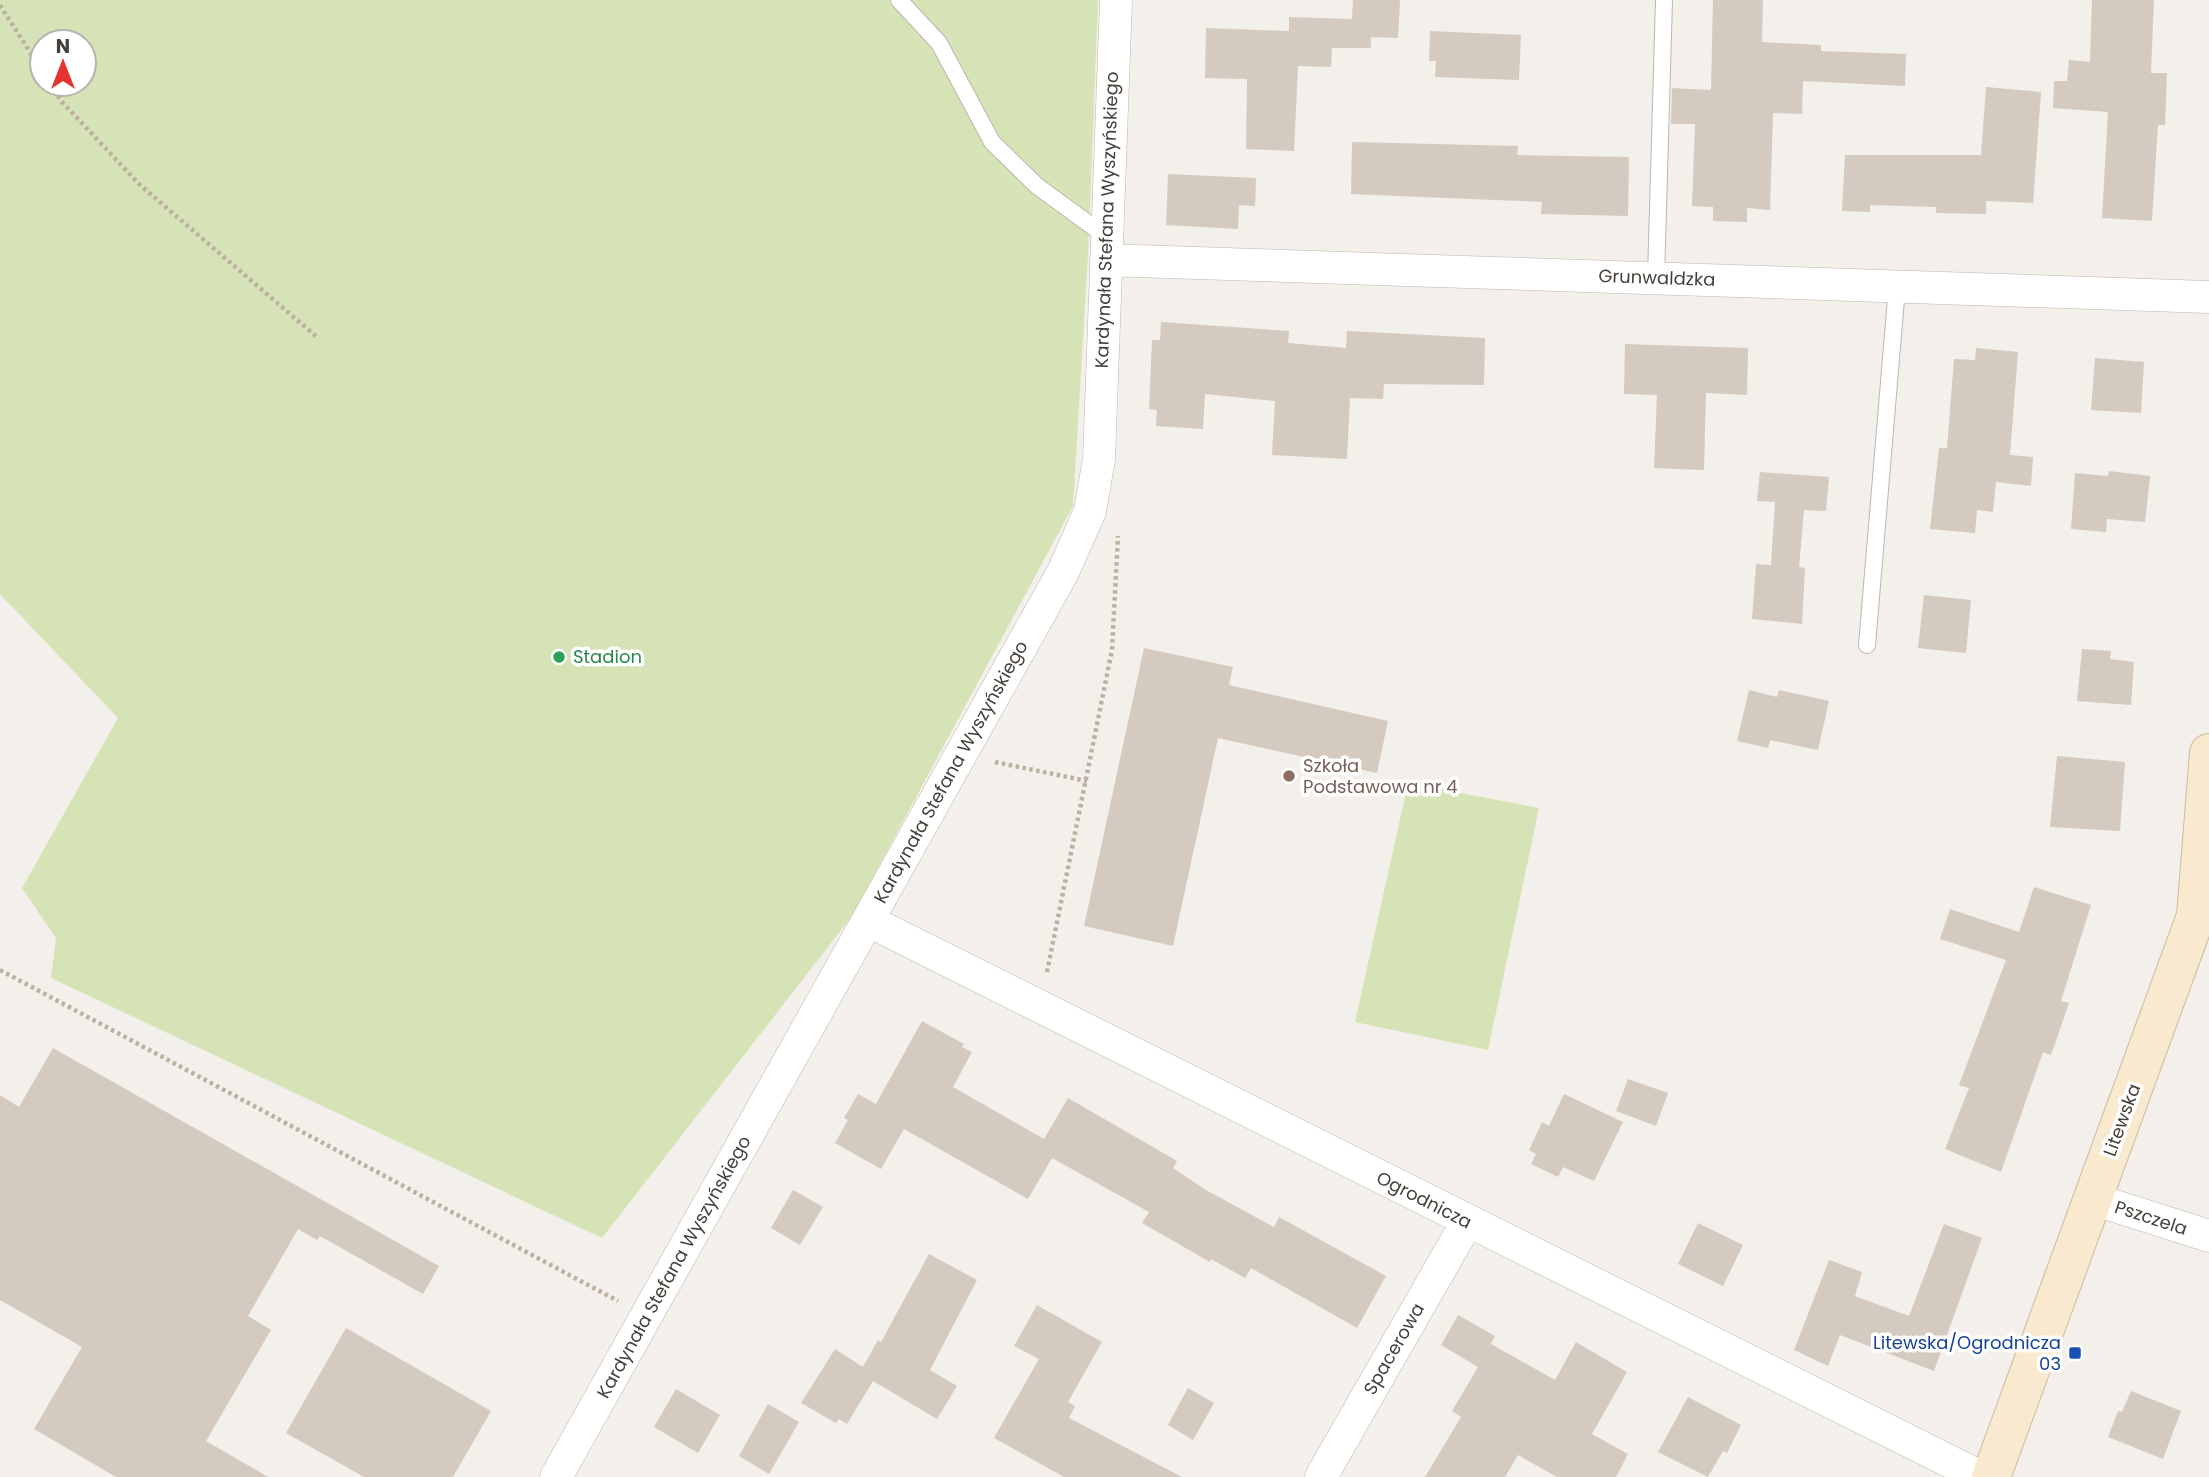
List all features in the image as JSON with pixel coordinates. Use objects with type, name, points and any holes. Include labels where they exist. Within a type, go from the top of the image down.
[{"type":"main road","name":"Litewska","points":[[1991,1477],[2093,1199],[2202,917],[2209,752]]},
{"type":"street","name":"Kardynała Stefana Wyszyńskiego","points":[[556,1477],[1063,572],[1090,511],[1099,459],[1116,0]]},
{"type":"street","name":"Grunwaldzka","points":[[1106,248],[1656,278],[2209,297]]},
{"type":"street","name":"Ogrodnicza","points":[[869,921],[1981,1477]]},
{"type":"street","name":"Pszczela","points":[[2093,1199],[2209,1237]]},
{"type":"street","name":"Spacerowa","points":[[1321,1477],[1467,1222]]},
{"type":"lane","points":[[899,0],[939,43],[992,142],[1106,248]]},
{"type":"lane","points":[[1656,278],[1664,0]]},
{"type":"lane","points":[[1867,645],[1897,287]]},
{"type":"path","points":[[0,5],[28,49]]},
{"type":"path","points":[[59,98],[140,185],[318,338]]},
{"type":"path","points":[[1046,974],[1112,650],[1118,532]]},
{"type":"path","points":[[982,759],[1087,781]]},
{"type":"path","points":[[0,970],[647,1316]]},
{"type":"green space","points":[[0,0],[1098,0],[1088,255],[1073,506],[852,916],[602,1238],[51,978],[56,938],[22,888],[118,718],[0,594]]},
{"type":"green space","points":[[1408,783],[1539,808],[1488,1050],[1355,1022]]},
{"type":"building","points":[[1353,0],[1400,0],[1398,38],[1371,37],[1371,48],[1332,48],[1331,67],[1298,66],[1294,151],[1246,149],[1247,79],[1205,78],[1206,28],[1289,31],[1289,17],[1352,19]]},
{"type":"building","points":[[1713,0],[1763,0],[1762,42],[1821,45],[1821,51],[1906,54],[1905,86],[1803,81],[1802,114],[1773,113],[1770,210],[1747,208],[1747,222],[1713,221],[1713,207],[1692,206],[1695,124],[1671,124],[1672,88],[1711,90]]},
{"type":"building","points":[[2092,0],[2154,0],[2151,73],[2167,73],[2165,125],[2158,125],[2152,221],[2102,218],[2108,112],[2053,108],[2054,81],[2067,81],[2069,60],[2090,62]]},
{"type":"building","points":[[1430,31],[1521,35],[1519,80],[1435,77],[1436,61],[1429,61]]},
{"type":"building","points":[[1986,87],[2041,92],[2033,203],[1986,201],[1986,214],[1936,213],[1936,207],[1870,205],[1870,212],[1842,211],[1845,155],[1981,155]]},
{"type":"building","points":[[1352,142],[1518,146],[1517,155],[1629,157],[1628,216],[1541,214],[1542,202],[1351,194]]},
{"type":"building","points":[[1168,174],[1256,178],[1255,206],[1239,205],[1238,229],[1166,225]]},
{"type":"building","points":[[1161,322],[1289,331],[1288,343],[1346,348],[1347,331],[1485,338],[1484,385],[1384,384],[1383,399],[1350,398],[1347,459],[1272,455],[1275,401],[1205,394],[1203,429],[1156,426],[1157,410],[1149,409],[1152,340],[1160,340]]},
{"type":"building","points":[[1625,344],[1748,348],[1747,395],[1706,393],[1704,470],[1654,468],[1657,395],[1624,394]]},
{"type":"building","points":[[1976,348],[2018,352],[2010,455],[2033,457],[2031,486],[1996,482],[1993,512],[1977,510],[1975,533],[1930,529],[1939,448],[1947,448],[1954,359],[1975,360]]},
{"type":"building","points":[[2095,358],[2144,362],[2141,413],[2091,410]]},
{"type":"building","points":[[2109,471],[2150,476],[2145,522],[2107,519],[2106,532],[2071,529],[2075,473],[2108,476]]},
{"type":"building","points":[[1760,472],[1829,477],[1826,511],[1804,510],[1799,567],[1805,568],[1802,624],[1752,619],[1756,564],[1771,565],[1775,502],[1757,501]]},
{"type":"building","points":[[1924,595],[1971,600],[1966,653],[1918,648]]},
{"type":"building","points":[[1144,648],[1233,667],[1229,685],[1388,721],[1377,773],[1218,738],[1173,946],[1084,926]]},
{"type":"building","points":[[2082,649],[2111,651],[2110,659],[2134,662],[2131,705],[2077,701]]},
{"type":"building","points":[[1749,690],[1777,697],[1779,690],[1829,701],[1818,750],[1770,740],[1768,748],[1737,741]]},
{"type":"building","points":[[2057,756],[2125,762],[2120,831],[2050,827]]},
{"type":"building","points":[[2034,887],[2091,905],[2061,1001],[2069,1003],[2051,1055],[2043,1052],[2001,1172],[1945,1149],[1969,1088],[1959,1085],[2006,960],[1940,939],[1950,909],[2019,932]]},
{"type":"building","points":[[922,1021],[964,1044],[962,1047],[972,1052],[953,1087],[1044,1139],[1068,1098],[1177,1161],[1173,1168],[1206,1190],[1274,1227],[1279,1217],[1386,1276],[1357,1328],[1251,1268],[1245,1278],[1211,1259],[1210,1262],[1142,1223],[1149,1212],[1052,1158],[1028,1199],[904,1129],[881,1169],[835,1143],[848,1120],[844,1118],[858,1094],[876,1104]]},
{"type":"building","points":[[53,1048],[439,1266],[423,1294],[320,1236],[317,1240],[298,1229],[248,1316],[271,1330],[206,1441],[268,1477],[116,1477],[34,1429],[82,1347],[0,1300],[0,1095],[19,1107]]},
{"type":"building","points":[[1628,1079],[1668,1093],[1656,1126],[1616,1111]]},
{"type":"building","points":[[1564,1094],[1623,1122],[1594,1181],[1563,1167],[1558,1177],[1531,1164],[1536,1154],[1529,1150],[1542,1122],[1549,1126]]},
{"type":"building","points":[[793,1190],[823,1207],[800,1245],[771,1228]]},
{"type":"building","points":[[1698,1223],[1743,1245],[1723,1286],[1678,1264]]},
{"type":"building","points":[[1944,1224],[1982,1238],[1934,1371],[1840,1335],[1828,1366],[1794,1350],[1829,1260],[1862,1272],[1855,1296],[1909,1316]]},
{"type":"building","points":[[929,1254],[977,1280],[930,1370],[957,1386],[937,1419],[873,1381],[847,1424],[839,1419],[836,1423],[801,1403],[835,1349],[863,1367],[878,1340],[881,1342]]},
{"type":"building","points":[[1037,1305],[1102,1342],[1068,1402],[1075,1406],[1069,1418],[1182,1477],[1064,1477],[994,1438],[1039,1359],[1014,1346]]},
{"type":"building","points":[[1458,1315],[1495,1336],[1481,1361],[1491,1344],[1555,1380],[1576,1342],[1627,1372],[1592,1434],[1628,1454],[1616,1477],[1557,1477],[1518,1455],[1505,1477],[1425,1477],[1461,1417],[1452,1411],[1478,1367],[1441,1345]]},
{"type":"building","points":[[346,1328],[491,1411],[453,1477],[364,1477],[286,1433]]},
{"type":"building","points":[[1188,1388],[1214,1403],[1193,1440],[1168,1425]]},
{"type":"building","points":[[676,1389],[720,1415],[698,1453],[654,1427]]},
{"type":"building","points":[[2131,1391],[2181,1411],[2163,1459],[2108,1437],[2118,1411],[2122,1412]]},
{"type":"building","points":[[1688,1397],[1741,1425],[1727,1453],[1723,1451],[1708,1477],[1658,1452]]},
{"type":"building","points":[[768,1404],[799,1422],[769,1474],[739,1456]]},
{"type":"place","name":"Stadion","points":[[559,657]]},
{"type":"place","name":"Szkoła Podstawowa nr 4","points":[[1289,776]]},
{"type":"place","name":"Litewska/Ogrodnicza 03","points":[[2075,1353]]}]
